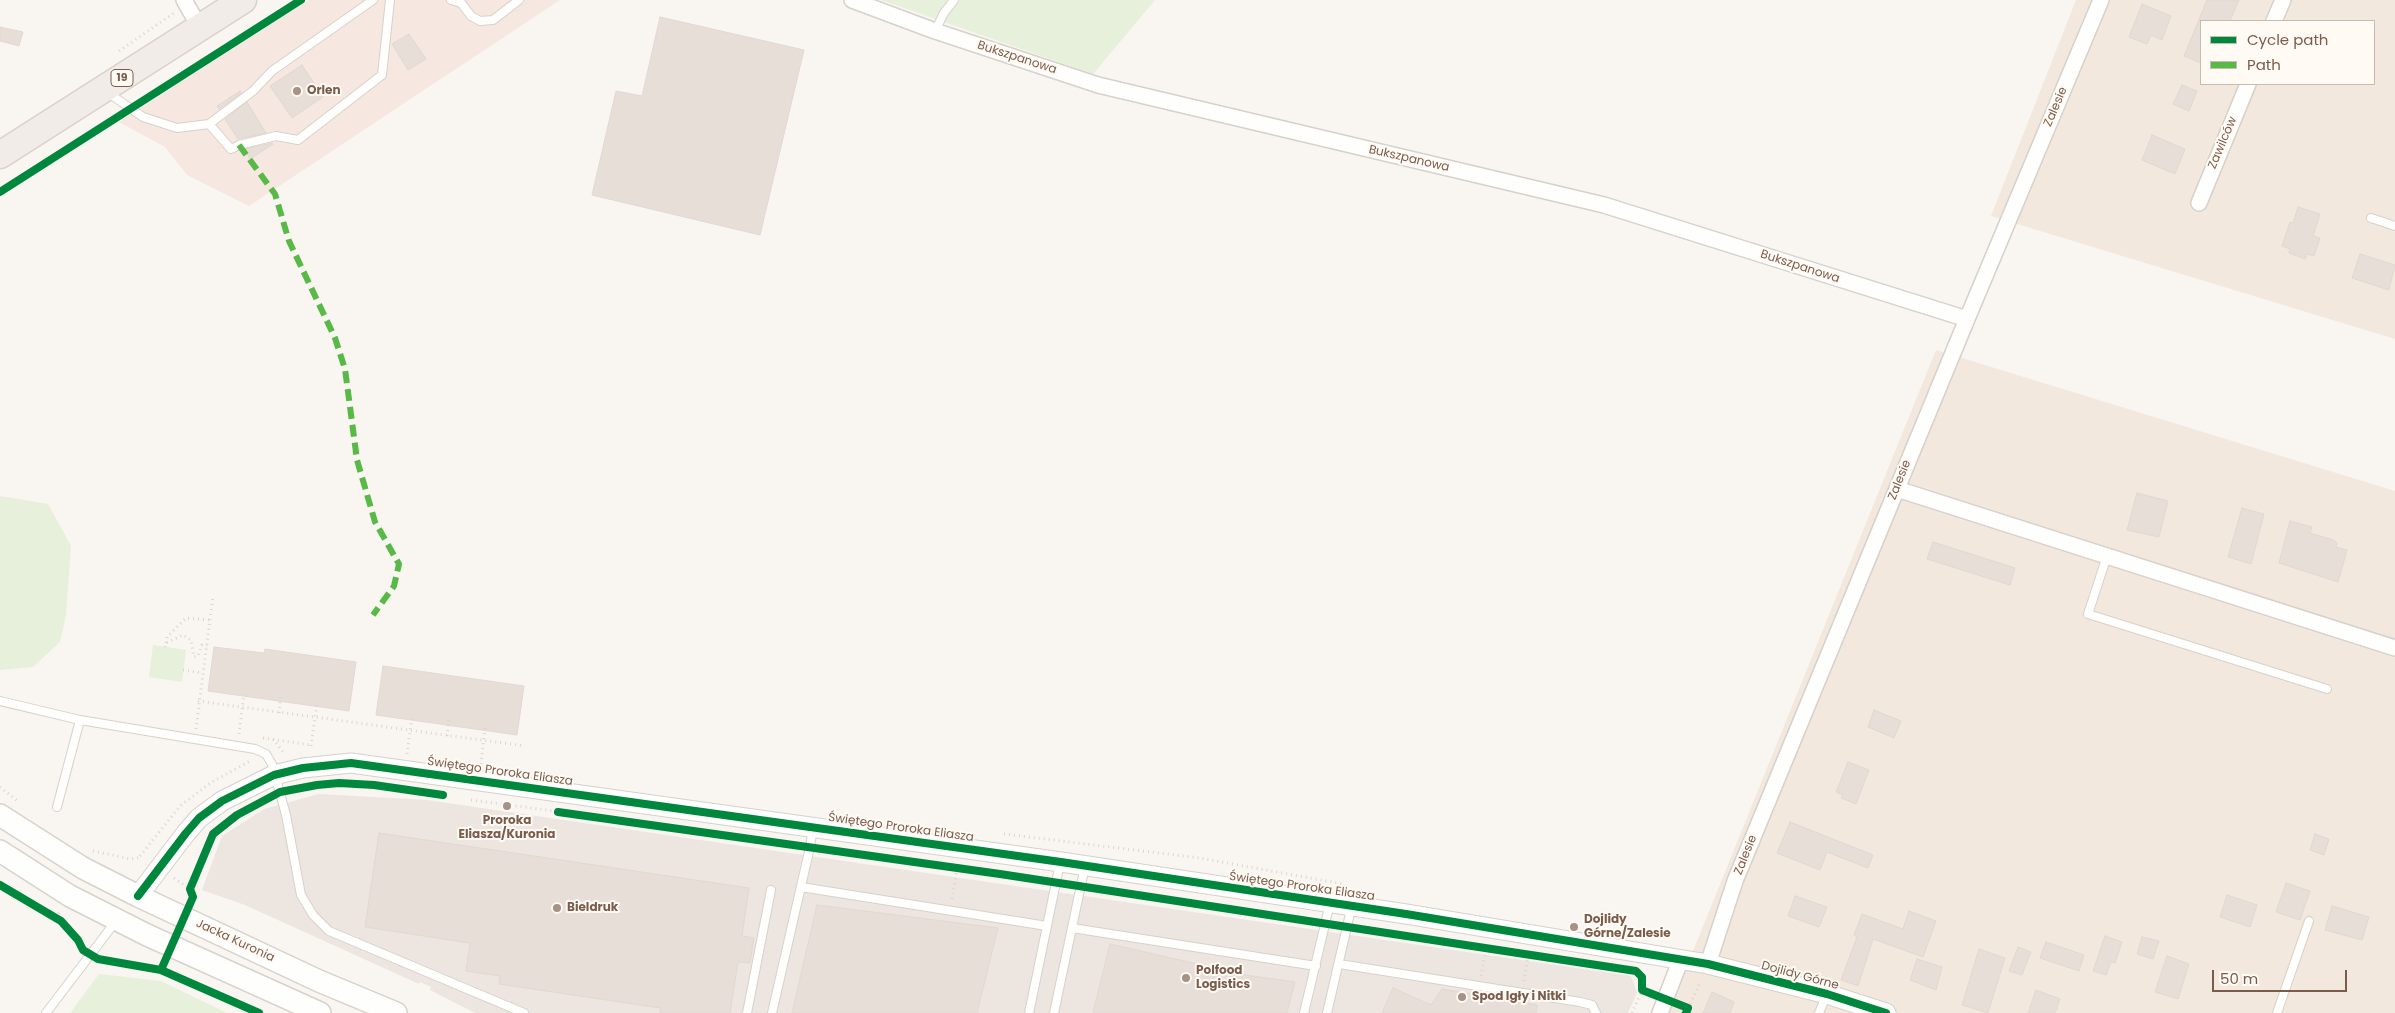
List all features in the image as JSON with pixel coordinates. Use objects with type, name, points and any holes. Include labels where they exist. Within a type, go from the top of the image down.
[{"type":"highway","name":"19","points":[[0,155],[243,0]]},
{"type":"main road","name":"Jacka Kuronia","points":[[0,815],[83,868],[138,896],[319,981],[396,1013]]},
{"type":"main road","points":[[0,851],[70,896],[117,920],[171,947],[320,1013]]},
{"type":"main road","points":[[117,920],[138,896]]},
{"type":"street","points":[[184,0],[200,28]]},
{"type":"street","name":"Bukszpanowa","points":[[852,0],[935,31],[1098,85],[1604,205],[1967,319]]},
{"type":"street","name":"Zalesie","points":[[1708,964],[1735,881],[2101,0]]},
{"type":"street","points":[[2274,20],[2283,0]]},
{"type":"street","name":"Zawilców","points":[[2199,203],[2248,85]]},
{"type":"street","points":[[1897,489],[2395,648]]},
{"type":"street","name":"Świętego Proroka Eliasza","points":[[138,896],[199,818],[222,801],[274,775],[310,767],[352,763],[1061,862],[1330,902],[1708,964]]},
{"type":"street","points":[[1660,1013],[1681,959]]},
{"type":"street","name":"Dojlidy Górne","points":[[1708,964],[1827,994],[1874,1011]]},
{"type":"lane","points":[[103,90],[143,117],[177,128],[209,124],[253,91],[272,71],[373,0]]},
{"type":"lane","points":[[209,124],[231,149],[239,144],[276,136],[298,140],[382,75],[390,0]]},
{"type":"lane","points":[[451,0],[460,2],[470,16],[480,21],[493,20],[519,0]]},
{"type":"lane","points":[[935,31],[944,13],[954,0]]},
{"type":"lane","points":[[2371,218],[2395,226]]},
{"type":"lane","points":[[2107,556],[2088,614],[2327,689]]},
{"type":"lane","points":[[0,701],[80,720],[255,749],[266,754],[272,764],[286,815],[301,895],[313,915],[329,931],[524,1013]]},
{"type":"lane","points":[[57,807],[80,720]]},
{"type":"lane","points":[[772,1013],[813,827]]},
{"type":"lane","points":[[1030,1013],[1061,862]]},
{"type":"lane","points":[[1054,1013],[1086,866]]},
{"type":"lane","points":[[801,887],[1047,926]]},
{"type":"lane","points":[[747,1013],[771,890]]},
{"type":"lane","points":[[1304,1013],[1330,902]]},
{"type":"lane","points":[[1327,1013],[1352,906]]},
{"type":"lane","points":[[46,1013],[117,920]]},
{"type":"lane","points":[[2277,1013],[2309,921]]},
{"type":"lane","points":[[1072,928],[1316,966]]},
{"type":"lane","points":[[1338,964],[1592,1005],[1596,1013]]},
{"type":"lane","points":[[1819,1013],[1827,994]]},
{"type":"path","points":[[197,714],[213,596]]},
{"type":"path","points":[[207,646],[202,645],[196,657],[187,636],[183,635],[165,645],[167,637],[186,618],[210,620]]},
{"type":"path","points":[[183,670],[202,673]]},
{"type":"path","points":[[239,734],[244,694]]},
{"type":"path","points":[[279,713],[281,696]]},
{"type":"path","points":[[198,701],[524,746]]},
{"type":"path","points":[[310,751],[317,704]]},
{"type":"path","points":[[407,757],[412,717]]},
{"type":"path","points":[[447,736],[449,720]]},
{"type":"path","points":[[480,767],[485,727]]},
{"type":"path","points":[[273,739],[283,752]]},
{"type":"path","points":[[462,798],[558,812]]},
{"type":"path","points":[[950,910],[957,868]]},
{"type":"path","points":[[1483,967],[1486,948]]},
{"type":"path","points":[[1525,974],[1528,955]]},
{"type":"path","points":[[1632,1013],[1642,990]]},
{"type":"shaded area","points":[[309,0],[560,0],[249,206],[187,175],[165,147],[119,122]]},
{"type":"shaded area","points":[[2076,0],[2395,0],[2395,339],[1991,216]]},
{"type":"shaded area","points":[[1936,350],[2395,491],[2395,1013],[1668,1013]]},
{"type":"shaded area","points":[[319,794],[427,800],[1631,976],[1637,993],[1628,1013],[475,1013],[430,990],[431,987],[420,982],[419,984],[245,905],[202,890],[222,836],[264,809]]},
{"type":"green space","points":[[881,0],[1155,0],[1093,74]]},
{"type":"green space","points":[[0,496],[48,504],[71,546],[66,615],[60,642],[33,667],[0,670]]},
{"type":"green space","points":[[153,645],[186,650],[182,682],[149,677]]},
{"type":"green space","points":[[99,974],[161,981],[227,1013],[70,1013]]},
{"type":"building","points":[[2207,0],[2239,0],[2230,20],[2200,20],[2200,63],[2184,56]]},
{"type":"building","points":[[2142,4],[2171,16],[2162,40],[2151,35],[2147,44],[2129,37]]},
{"type":"building","points":[[660,17],[804,50],[760,235],[592,195],[616,91],[642,96]]},
{"type":"building","points":[[0,27],[23,32],[19,46],[0,41]]},
{"type":"building","points":[[409,34],[426,59],[408,70],[392,44]]},
{"type":"building","name":"Orlen","points":[[302,65],[323,97],[292,118],[270,86]]},
{"type":"building","points":[[2182,85],[2197,91],[2189,111],[2173,104]]},
{"type":"building","points":[[240,91],[241,93],[219,109],[217,106]]},
{"type":"building","points":[[247,102],[266,133],[238,139],[225,119]]},
{"type":"building","points":[[2152,135],[2185,149],[2175,174],[2142,160]]},
{"type":"building","points":[[272,143],[250,159],[244,149]]},
{"type":"building","points":[[2298,207],[2320,214],[2313,236],[2320,238],[2314,256],[2307,254],[2305,259],[2289,253],[2290,249],[2282,246],[2290,222],[2293,223]]},
{"type":"building","points":[[2360,254],[2395,265],[2389,290],[2352,278]]},
{"type":"building","points":[[2137,493],[2168,501],[2159,537],[2127,530]]},
{"type":"building","points":[[2242,508],[2264,514],[2251,564],[2228,557]]},
{"type":"building","points":[[2290,521],[2312,527],[2310,533],[2333,540],[2337,543],[2336,547],[2347,550],[2338,582],[2279,563]]},
{"type":"building","points":[[1933,542],[2015,568],[2010,585],[1927,559]]},
{"type":"building","points":[[214,647],[264,653],[265,649],[356,662],[349,711],[208,691]]},
{"type":"building","points":[[383,666],[524,686],[517,735],[376,715]]},
{"type":"building","points":[[1874,710],[1901,721],[1894,738],[1868,727]]},
{"type":"building","points":[[1848,762],[1869,770],[1856,804],[1841,798],[1843,795],[1836,792]]},
{"type":"building","points":[[1790,822],[1873,855],[1868,868],[1827,852],[1820,870],[1777,853]]},
{"type":"building","name":"Bieldruk","points":[[379,833],[749,888],[742,936],[754,938],[750,963],[738,962],[730,1013],[660,1013],[661,1008],[499,984],[500,976],[466,971],[470,943],[365,927]]},
{"type":"building","points":[[2315,834],[2329,839],[2324,855],[2310,850]]},
{"type":"building","points":[[2286,883],[2310,891],[2300,920],[2276,912]]},
{"type":"building","points":[[2227,895],[2257,905],[2250,927],[2220,917]]},
{"type":"building","points":[[1795,896],[1827,907],[1819,927],[1788,916]]},
{"type":"building","points":[[817,905],[998,928],[977,1013],[792,1013]]},
{"type":"building","points":[[2332,906],[2369,917],[2362,940],[2325,930]]},
{"type":"building","points":[[1909,911],[1936,921],[1923,957],[1873,939],[1858,986],[1841,980],[1857,937],[1854,935],[1862,914],[1903,929]]},
{"type":"building","points":[[2105,936],[2122,942],[2115,963],[2111,962],[2106,975],[2093,971]]},
{"type":"building","points":[[2142,937],[2159,941],[2153,959],[2137,954]]},
{"type":"building","points":[[2046,942],[2084,955],[2079,971],[2040,958]]},
{"type":"building","name":"Polfood Logistics","points":[[1110,944],[1245,975],[1295,982],[1287,1013],[1093,1013]]},
{"type":"building","points":[[2018,947],[2031,952],[2022,975],[2009,971]]},
{"type":"building","points":[[1979,949],[2005,958],[1988,1013],[1962,1005]]},
{"type":"building","points":[[2167,956],[2189,964],[2178,999],[2155,992]]},
{"type":"building","points":[[1917,959],[1942,967],[1936,990],[1910,980]]},
{"type":"building","name":"Spod Igły i Nitki","points":[[1393,988],[1431,1005],[1442,989],[1537,1005],[1536,1013],[1382,1013]]},
{"type":"building","points":[[2036,990],[2060,999],[2055,1013],[2028,1013]]},
{"type":"building","points":[[1712,992],[1734,1002],[1730,1013],[1703,1013]]},
{"type":"marked path","points":[[239,145],[275,194],[289,241],[335,338],[345,369],[357,460],[375,522],[399,564],[394,586],[373,615]]},
{"type":"cycle path","points":[[0,192],[301,0]]},
{"type":"cycle path","points":[[138,896],[199,818],[222,801],[274,775],[303,768],[351,763],[1061,862],[1406,914],[1708,964],[1827,994],[1886,1013]]},
{"type":"cycle path","points":[[161,970],[193,897],[190,889],[213,834],[237,815],[280,792],[317,785],[339,783],[374,785],[443,795]]},
{"type":"cycle path","points":[[558,812],[1000,874],[1636,971],[1642,977],[1642,990],[1688,1008],[1686,1013]]},
{"type":"cycle path","points":[[0,885],[61,921],[78,940],[83,950],[98,959],[161,970],[259,1013]]},
{"type":"place","name":"Orlen","points":[[297,91]]},
{"type":"place","name":"Proroka Eliasza/Kuronia","points":[[507,806]]},
{"type":"place","name":"Bieldruk","points":[[557,908]]},
{"type":"place","name":"Dojlidy Górne/Zalesie","points":[[1574,927]]},
{"type":"place","name":"Polfood Logistics","points":[[1186,978]]},
{"type":"place","name":"Spod Igły i Nitki","points":[[1462,997]]}]
